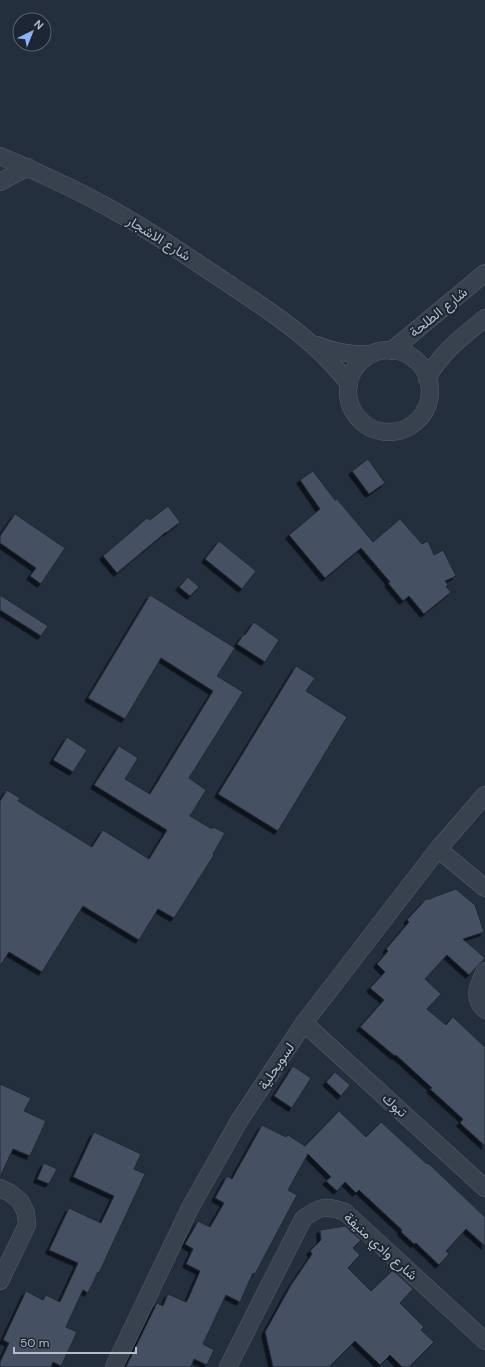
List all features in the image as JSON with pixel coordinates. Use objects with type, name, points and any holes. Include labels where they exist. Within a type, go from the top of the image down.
[{"type":"street","name":"شارع الاشجار","points":[[0,156],[73,189],[148,231],[235,288],[306,339],[329,360],[349,384]]},
{"type":"street","points":[[0,182],[28,168]]},
{"type":"street","name":"شارع الطلحة","points":[[391,351],[485,274]]},
{"type":"street","points":[[428,379],[437,361],[443,354],[485,318]]},
{"type":"street","name":"شارع الاشجار","points":[[306,339],[319,346],[344,354],[372,354]]},
{"type":"street","points":[[381,351],[391,351],[400,352],[414,359],[423,370],[428,379],[429,398],[427,407],[416,422],[408,427],[390,432],[372,428],[364,424],[357,417],[349,401],[349,384],[351,374],[363,359],[381,351]]},
{"type":"street","name":"لسويحلية","points":[[114,1367],[190,1208],[239,1121],[304,1023],[438,849],[485,795]]},
{"type":"street","points":[[438,849],[485,888]]},
{"type":"street","points":[[485,971],[476,991],[480,1005],[485,1010]]},
{"type":"street","name":"تبوك","points":[[304,1023],[485,1188]]},
{"type":"street","points":[[0,1188],[10,1193],[20,1201],[26,1213],[27,1225],[0,1281]]},
{"type":"street","name":"شارع وادي منيفة","points":[[230,1366],[303,1219],[314,1210],[330,1207],[345,1212],[485,1341]]},
{"type":"building","points":[[368,459],[385,483],[369,494],[352,471]]},
{"type":"building","points":[[313,471],[335,500],[337,499],[373,542],[400,519],[422,544],[428,541],[434,555],[443,550],[456,576],[445,581],[448,585],[446,587],[451,592],[424,614],[409,596],[403,601],[388,583],[390,582],[361,548],[325,578],[289,535],[320,509],[300,480]]},
{"type":"building","points":[[168,506],[180,522],[117,573],[103,556],[147,518],[150,520]]},
{"type":"building","points":[[15,514],[65,548],[41,584],[30,576],[36,568],[0,543],[0,536]]},
{"type":"building","points":[[219,541],[256,571],[242,589],[205,559]]},
{"type":"building","points":[[188,577],[199,587],[190,596],[179,587]]},
{"type":"building","points":[[0,595],[48,626],[41,636],[0,610]]},
{"type":"building","points":[[150,595],[235,648],[217,676],[243,692],[189,778],[206,790],[190,816],[212,829],[213,827],[225,833],[213,854],[214,855],[174,918],[158,909],[139,940],[83,906],[42,972],[9,952],[0,966],[0,801],[7,790],[20,798],[18,801],[92,847],[103,830],[149,859],[167,830],[94,785],[119,746],[138,758],[125,779],[150,794],[213,691],[161,658],[125,719],[88,698]]},
{"type":"building","points":[[254,622],[279,640],[265,662],[237,644]]},
{"type":"building","points":[[296,666],[315,678],[306,691],[347,717],[278,831],[218,794]]},
{"type":"building","points":[[67,737],[87,750],[73,772],[53,760]]},
{"type":"building","points":[[456,889],[475,905],[484,932],[463,939],[485,958],[469,975],[447,955],[425,979],[441,994],[427,1009],[446,1025],[453,1017],[485,1047],[485,1146],[460,1123],[463,1119],[430,1089],[432,1088],[396,1055],[395,1056],[360,1027],[384,1000],[370,988],[385,972],[377,964],[388,951],[386,949],[409,922],[407,920],[426,899],[431,899]]},
{"type":"building","points":[[293,1066],[311,1078],[292,1108],[274,1096]]},
{"type":"building","points":[[335,1072],[350,1085],[341,1096],[326,1082]]},
{"type":"building","points":[[0,1084],[31,1098],[24,1111],[46,1121],[30,1156],[13,1149],[0,1177]]},
{"type":"building","points":[[339,1111],[366,1137],[381,1122],[427,1164],[428,1163],[485,1217],[485,1246],[466,1229],[446,1251],[449,1254],[439,1265],[416,1243],[414,1244],[401,1232],[402,1230],[359,1190],[356,1193],[345,1182],[337,1191],[326,1181],[331,1177],[308,1154],[288,1190],[297,1195],[255,1274],[253,1273],[240,1302],[226,1295],[203,1344],[214,1350],[207,1365],[194,1359],[191,1367],[126,1367],[157,1303],[163,1306],[168,1294],[186,1302],[188,1299],[200,1271],[186,1264],[193,1249],[185,1244],[198,1221],[210,1227],[224,1203],[215,1198],[227,1176],[232,1179],[262,1125],[286,1137],[288,1135],[305,1146]]},
{"type":"building","points":[[94,1132],[141,1154],[134,1169],[145,1174],[99,1273],[98,1272],[88,1293],[83,1290],[66,1327],[77,1332],[61,1366],[53,1362],[51,1367],[0,1367],[0,1362],[9,1343],[3,1340],[26,1291],[43,1300],[46,1295],[60,1302],[78,1263],[49,1250],[69,1208],[101,1223],[114,1196],[73,1177]]},
{"type":"building","points":[[44,1163],[57,1169],[49,1184],[37,1179]]},
{"type":"building","points":[[345,1226],[361,1240],[353,1248],[360,1255],[348,1268],[371,1291],[393,1270],[413,1289],[400,1303],[424,1327],[421,1330],[434,1342],[409,1367],[402,1367],[390,1355],[380,1365],[355,1341],[329,1367],[273,1367],[265,1332],[291,1285],[312,1254],[310,1251],[321,1240],[320,1230]]}]
